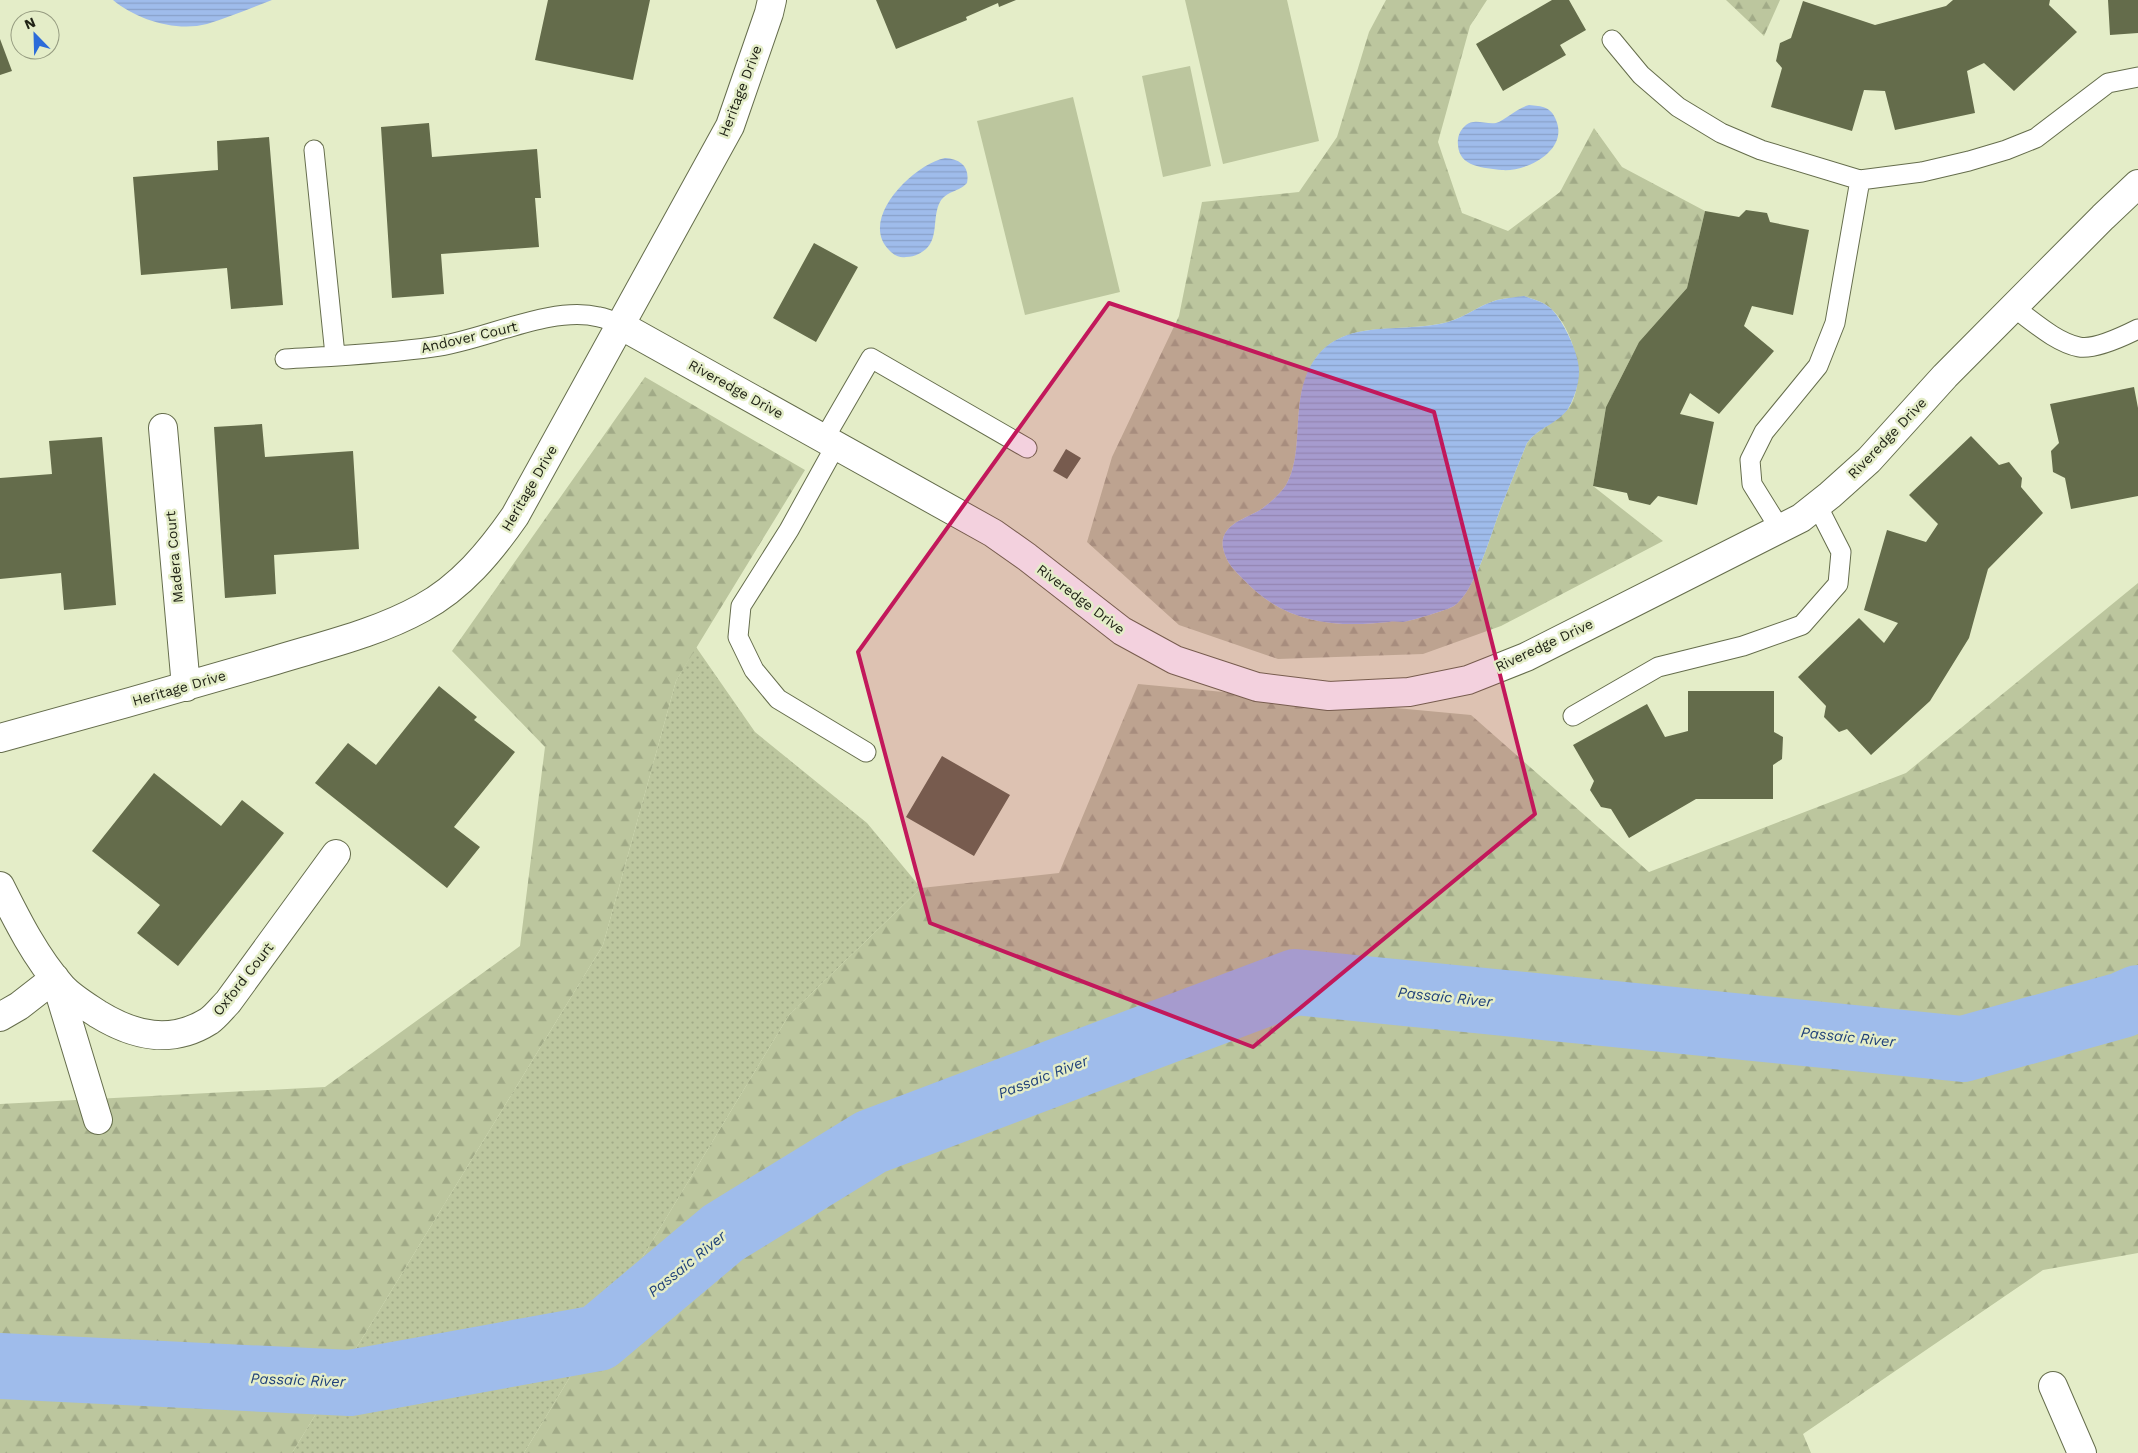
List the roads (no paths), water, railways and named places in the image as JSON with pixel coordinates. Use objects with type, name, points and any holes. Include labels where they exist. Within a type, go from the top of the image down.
[{"type":"street","name":"Heritage Drive","points":[[0,738],[186,687],[385,627],[423,608],[455,585],[481,560],[515,516],[730,126],[772,0]]},
{"type":"street","name":"Riveredge Drive","points":[[620,325],[993,533],[1122,631],[1175,660],[1257,687],[1329,696],[1409,692],[1468,680],[1526,657],[1653,591],[1801,518],[1869,460],[1945,376],[2138,184]]},
{"type":"street","name":"Madera Court","points":[[163,428],[186,687]]},
{"type":"street","name":"Oxford Court","points":[[0,886],[42,960],[62,987],[88,1008],[115,1024],[142,1034],[166,1035],[192,1029],[211,1020],[228,1002],[336,854]]},
{"type":"street","points":[[0,1017],[19,1006],[55,978],[98,1120]]},
{"type":"street","points":[[2053,1386],[2082,1453]]},
{"type":"lane","points":[[1612,40],[1640,75],[1678,107],[1721,133],[1761,150],[1860,180],[1922,172],[2006,150],[2036,138],[2108,84],[2138,77]]},
{"type":"lane","points":[[314,150],[335,356]]},
{"type":"lane","points":[[1780,529],[1752,484],[1750,460],[1764,432],[1818,366],[1835,323],[1860,180]]},
{"type":"lane","points":[[2013,307],[2060,339],[2080,348],[2106,343],[2138,329]]},
{"type":"lane","name":"Andover Court","points":[[285,359],[434,347],[473,339],[553,316],[576,314],[599,316],[620,325]]},
{"type":"lane","points":[[866,752],[778,699],[754,670],[738,637],[741,606],[790,530],[870,358],[1027,448]]},
{"type":"lane","points":[[1573,716],[1658,667],[1743,646],[1802,625],[1838,584],[1841,552],[1817,505]]},
{"type":"water","points":[[113,0],[272,0],[207,24],[183,26],[170,25],[145,18],[133,13]]},
{"type":"water","points":[[1529,105],[1549,110],[1556,120],[1557,141],[1543,157],[1534,163],[1512,170],[1480,167],[1463,158],[1459,152],[1458,139],[1466,125],[1473,122],[1496,123]]},
{"type":"water","points":[[945,158],[956,160],[966,168],[967,183],[943,198],[940,202],[936,214],[933,239],[926,249],[912,256],[896,256],[889,250],[881,237],[880,223],[885,209],[905,182],[932,162]]},
{"type":"water","points":[[1524,296],[1546,305],[1559,319],[1577,356],[1579,365],[1578,381],[1574,396],[1564,414],[1537,433],[1527,443],[1500,510],[1482,562],[1462,599],[1450,608],[1403,622],[1349,624],[1311,620],[1277,606],[1260,595],[1238,574],[1229,562],[1224,553],[1223,540],[1229,528],[1267,505],[1286,485],[1294,460],[1301,392],[1305,379],[1316,358],[1330,344],[1347,335],[1366,331],[1428,326],[1448,322],[1497,300]]},
{"type":"waterway","name":"Passaic River","points":[[0,1366],[350,1383],[598,1338],[723,1233],[871,1142],[1295,982],[1963,1049],[2122,1005],[2138,998]]}]
